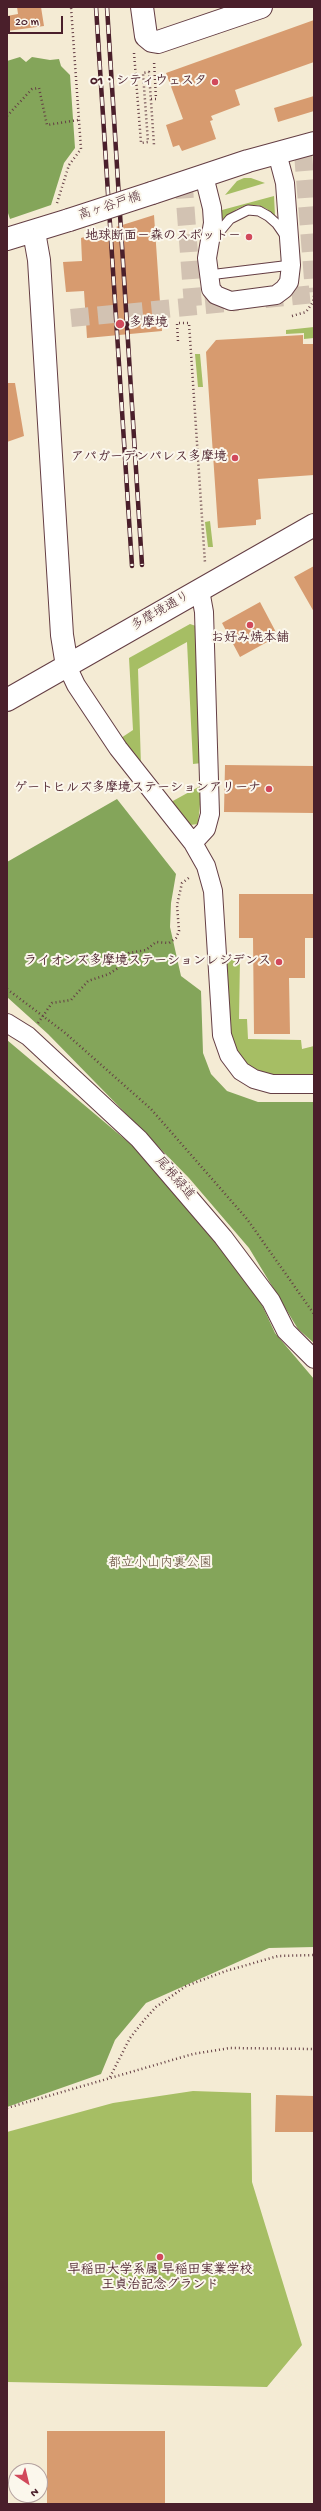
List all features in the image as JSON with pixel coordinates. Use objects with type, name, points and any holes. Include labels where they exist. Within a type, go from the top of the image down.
[{"type":"street","points":[[142,7],[146,36],[152,41],[158,42],[167,41],[261,7]]},
{"type":"street","name":"高ヶ谷戸橋","points":[[7,239],[34,232],[62,214],[152,193],[314,143]]},
{"type":"street","points":[[204,176],[212,208],[210,245],[207,258],[212,288],[216,296],[230,301],[276,295],[284,290],[289,282],[291,265],[291,246],[285,183],[277,154]]},
{"type":"street","points":[[34,232],[39,260],[62,635],[67,666],[76,685],[118,748],[193,844],[206,866],[213,891],[222,1035],[229,1055],[241,1071],[254,1079],[272,1084],[314,1084]]},
{"type":"street","name":"多摩境通り","points":[[7,700],[314,525]]},
{"type":"street","points":[[193,844],[206,829],[210,814],[204,612],[200,590]]},
{"type":"street","name":"尾根緑道","points":[[7,1023],[28,1036],[139,1139],[228,1243],[270,1301],[286,1331],[314,1359]]},
{"type":"lane","points":[[210,245],[221,228],[230,219],[248,210],[259,211],[268,216],[277,224],[291,246]]},
{"type":"lane","points":[[209,275],[291,265]]},
{"type":"path","points":[[62,214],[69,165],[81,149],[71,7]]},
{"type":"path","points":[[134,48],[141,143],[148,142],[143,73],[149,72],[154,145]]},
{"type":"path","points":[[150,99],[156,99],[154,58]]},
{"type":"path","points":[[7,116],[32,89],[39,88],[47,125],[78,120]]},
{"type":"path","points":[[292,316],[306,312],[313,302],[314,296]]},
{"type":"path","points":[[178,341],[177,324],[189,323],[205,563]]},
{"type":"path","points":[[43,1017],[52,1003],[71,1000],[88,981],[110,974],[118,968],[129,954],[146,950],[156,942],[169,943],[176,938],[179,931],[177,906],[182,883]]},
{"type":"path","points":[[7,989],[70,1037],[151,1109],[247,1219],[314,1314]]},
{"type":"path","points":[[110,2077],[130,2038],[145,2018],[156,2006],[186,1986],[226,1970],[278,1956],[314,1955]]},
{"type":"path","points":[[7,2108],[63,2093],[160,2062],[212,2050],[314,2048]]},
{"type":"green space","points":[[20,57],[26,62],[32,57],[50,60],[59,59],[61,66],[70,75],[75,148],[64,163],[51,205],[10,219],[7,210],[7,61]]},
{"type":"green space","points":[[244,178],[251,178],[265,183],[225,195],[237,181]]},
{"type":"green space","points":[[274,196],[275,216],[267,209],[258,205],[246,205],[237,209],[223,219],[221,217],[222,210]]},
{"type":"green space","points":[[314,327],[314,338],[304,339],[304,333],[286,334],[286,330]]},
{"type":"green space","points":[[195,354],[200,354],[203,387],[198,387]]},
{"type":"green space","points":[[210,521],[213,547],[208,547],[205,522]]},
{"type":"green space","points":[[190,624],[196,626],[202,763],[193,764],[187,642],[138,669],[141,766],[121,738],[133,730],[129,658]]},
{"type":"green space","points":[[202,785],[198,824],[190,825],[171,802]]},
{"type":"green space","points":[[117,799],[176,874],[171,903],[170,927],[181,976],[201,991],[203,1053],[211,1074],[227,1091],[258,1102],[314,1102],[314,1343],[298,1329],[249,1248],[189,1178],[48,1034],[7,997],[7,862]]},
{"type":"green space","points":[[226,954],[240,958],[239,1019],[247,1019],[248,1039],[301,1040],[302,1049],[314,1046],[314,1075],[272,1075],[247,1066],[239,1058],[230,1035]]},
{"type":"green space","name":"都立小山内裏公園","points":[[7,1040],[140,1152],[228,1253],[262,1305],[275,1333],[314,1379],[314,1947],[269,1948],[146,2003],[115,2040],[101,2074],[7,2107]]},
{"type":"green space","name":"早稲田大学系属 早稲田実業学校 王貞治記念グランド","points":[[193,2091],[251,2093],[252,2182],[302,2345],[267,2387],[7,2382],[7,2132],[113,2103]]},
{"type":"building","points":[[17,7],[41,7],[44,26],[7,31],[7,16],[18,14]]},
{"type":"building","name":"01・シティウェスタ","points":[[314,20],[314,62],[235,90],[240,105],[211,116],[213,120],[210,121],[216,139],[182,151],[179,145],[173,147],[166,125],[183,119],[166,73]]},
{"type":"building","points":[[314,96],[314,111],[278,122],[274,108]]},
{"type":"building","points":[[154,215],[162,331],[87,338],[84,291],[66,292],[63,262],[82,261],[81,238]]},
{"type":"building","name":"アパガーデンパレス多摩境","points":[[303,335],[303,344],[314,344],[314,475],[258,479],[261,519],[256,520],[256,525],[218,528],[206,352],[216,340]]},
{"type":"building","points":[[7,383],[15,383],[24,436],[7,442]]},
{"type":"building","points":[[314,566],[314,612],[294,577]]},
{"type":"building","points":[[260,602],[278,636],[240,657],[222,623]]},
{"type":"building","name":"ゲートヒルズ多摩境ステーションアリーナ","points":[[225,765],[314,766],[314,813],[224,812]]},
{"type":"building","name":"ライオンズ多摩境ステーションレジデンス","points":[[239,894],[314,894],[314,938],[305,938],[305,978],[289,978],[290,1034],[254,1034],[253,938],[239,938]]},
{"type":"building","points":[[276,2095],[314,2096],[314,2132],[275,2132]]},
{"type":"building","points":[[47,2431],[165,2431],[165,2504],[47,2504]]},
{"type":"tunnel","points":[[303,153],[314,292]]},
{"type":"tunnel","points":[[193,306],[184,188],[202,183]]},
{"type":"tunnel","points":[[265,299],[314,294]]},
{"type":"tunnel","points":[[71,318],[238,302]]},
{"type":"railway","points":[[96,7],[132,566]]},
{"type":"railway","points":[[107,7],[142,565]]},
{"type":"place","name":"01・シティウェスタ","points":[[215,82]]},
{"type":"place","name":"地球断面－森のスポット－","points":[[249,237]]},
{"type":"place","name":"多摩境","points":[[120,324]]},
{"type":"place","name":"アパガーデンパレス多摩境","points":[[235,458]]},
{"type":"place","name":"お好み焼本舗","points":[[250,625]]},
{"type":"place","name":"ゲートヒルズ多摩境ステーションアリーナ","points":[[269,789]]},
{"type":"place","name":"ライオンズ多摩境ステーションレジデンス","points":[[279,962]]},
{"type":"place","name":"早稲田大学系属 早稲田実業学校 王貞治記念グランド","points":[[160,2257]]}]
